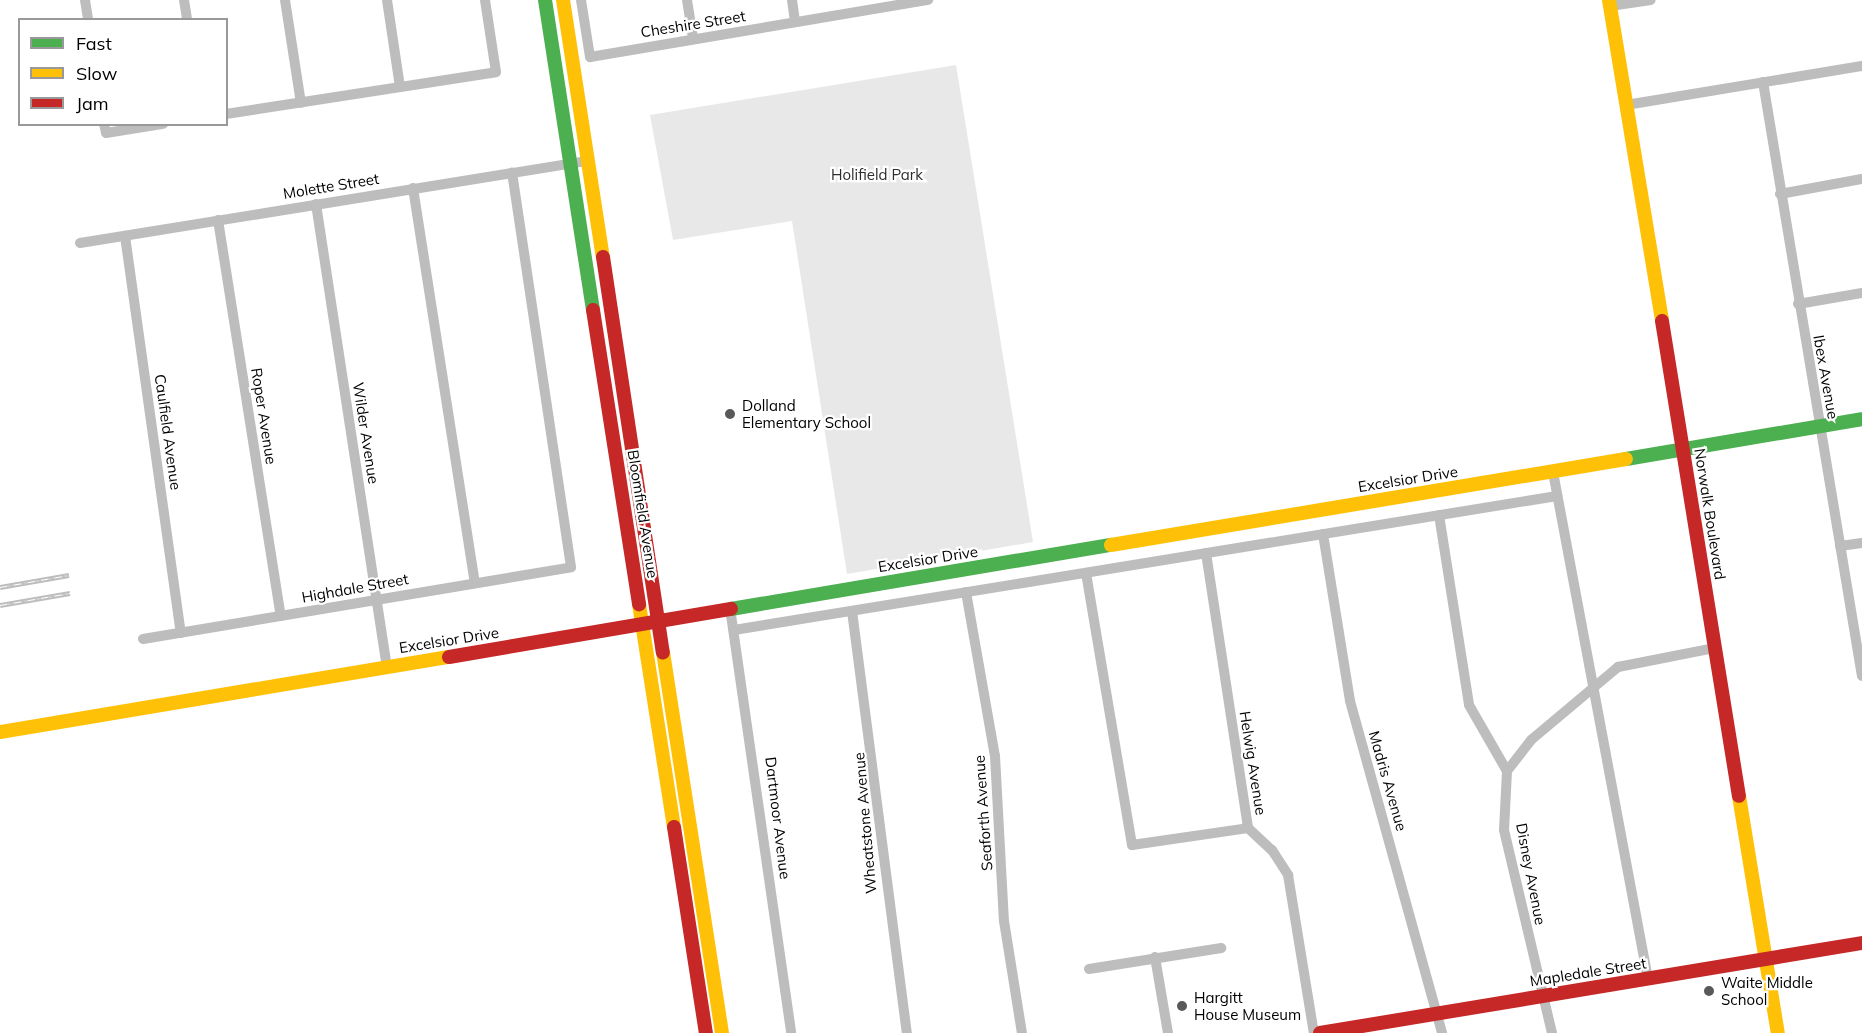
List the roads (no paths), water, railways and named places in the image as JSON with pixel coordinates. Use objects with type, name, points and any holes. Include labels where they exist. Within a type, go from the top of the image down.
[{"type":"main road","name":"Bloomfield Avenue","points":[[545,0],[644,623],[706,1033]]},
{"type":"main road","name":"Bloomfield Avenue","points":[[563,0],[722,1033]]},
{"type":"main road","name":"Norwalk Boulevard","points":[[1609,3],[1778,1033]]},
{"type":"main road","name":"Excelsior Drive","points":[[0,732],[1862,419]]},
{"type":"main road","name":"Mapledale Street","points":[[1320,1033],[1862,943]]},
{"type":"street","points":[[85,0],[88,18]]},
{"type":"street","points":[[184,0],[187,18]]},
{"type":"street","points":[[285,0],[301,103]]},
{"type":"street","points":[[387,0],[400,87]]},
{"type":"street","points":[[228,114],[496,72],[485,0]]},
{"type":"street","name":"Cheshire Street","points":[[581,0],[590,57],[896,3],[928,0]]},
{"type":"street","points":[[687,0],[693,39]]},
{"type":"street","points":[[792,0],[795,22]]},
{"type":"street","points":[[1609,3],[1651,0]]},
{"type":"street","points":[[1626,105],[1862,66]]},
{"type":"street","name":"Ibex Avenue","points":[[1763,82],[1798,304],[1862,676]]},
{"type":"street","points":[[105,129],[139,126]]},
{"type":"street","name":"Molette Street","points":[[80,243],[512,171],[587,161]]},
{"type":"street","name":"Highdale Street","points":[[143,639],[571,567],[512,171]]},
{"type":"street","points":[[1780,194],[1862,179]]},
{"type":"street","points":[[413,188],[475,582]]},
{"type":"street","name":"Wilder Avenue","points":[[316,204],[387,667]]},
{"type":"street","name":"Roper Avenue","points":[[218,220],[281,616]]},
{"type":"street","name":"Caulfield Avenue","points":[[124,236],[181,633]]},
{"type":"street","points":[[1798,304],[1862,293]]},
{"type":"street","points":[[1553,472],[1647,979]]},
{"type":"street","points":[[734,630],[1557,496]]},
{"type":"street","points":[[1439,515],[1469,705],[1507,771],[1531,740],[1618,667],[1714,648]]},
{"type":"street","name":"Madris Avenue","points":[[1323,534],[1350,701],[1442,1033]]},
{"type":"street","points":[[1840,546],[1862,543]]},
{"type":"street","name":"Helwig Avenue","points":[[1206,553],[1248,828],[1272,850],[1288,875],[1314,1033]]},
{"type":"street","points":[[1086,573],[1132,845],[1248,828]]},
{"type":"street","name":"Seaforth Avenue","points":[[966,592],[995,756],[1004,921],[1022,1033]]},
{"type":"street","name":"Dartmoor Avenue","points":[[730,608],[792,1033]]},
{"type":"street","name":"Wheatstone Avenue","points":[[852,611],[907,1033]]},
{"type":"street","name":"Disney Avenue","points":[[1507,771],[1504,830],[1552,1033]]},
{"type":"street","points":[[1089,969],[1221,948]]},
{"type":"street","points":[[1155,957],[1168,1033]]},
{"type":"railway","points":[[0,587],[69,575]]},
{"type":"railway","points":[[0,605],[70,593]]},
{"type":"place","name":"Dolland Elementary School","points":[[730,414]]},
{"type":"place","name":"Waite Middle School","points":[[1709,991]]},
{"type":"place","name":"Hargitt House Museum","points":[[1182,1006]]},
{"type":"park label","name":"Holifield Park","points":[[877,175]]}]
